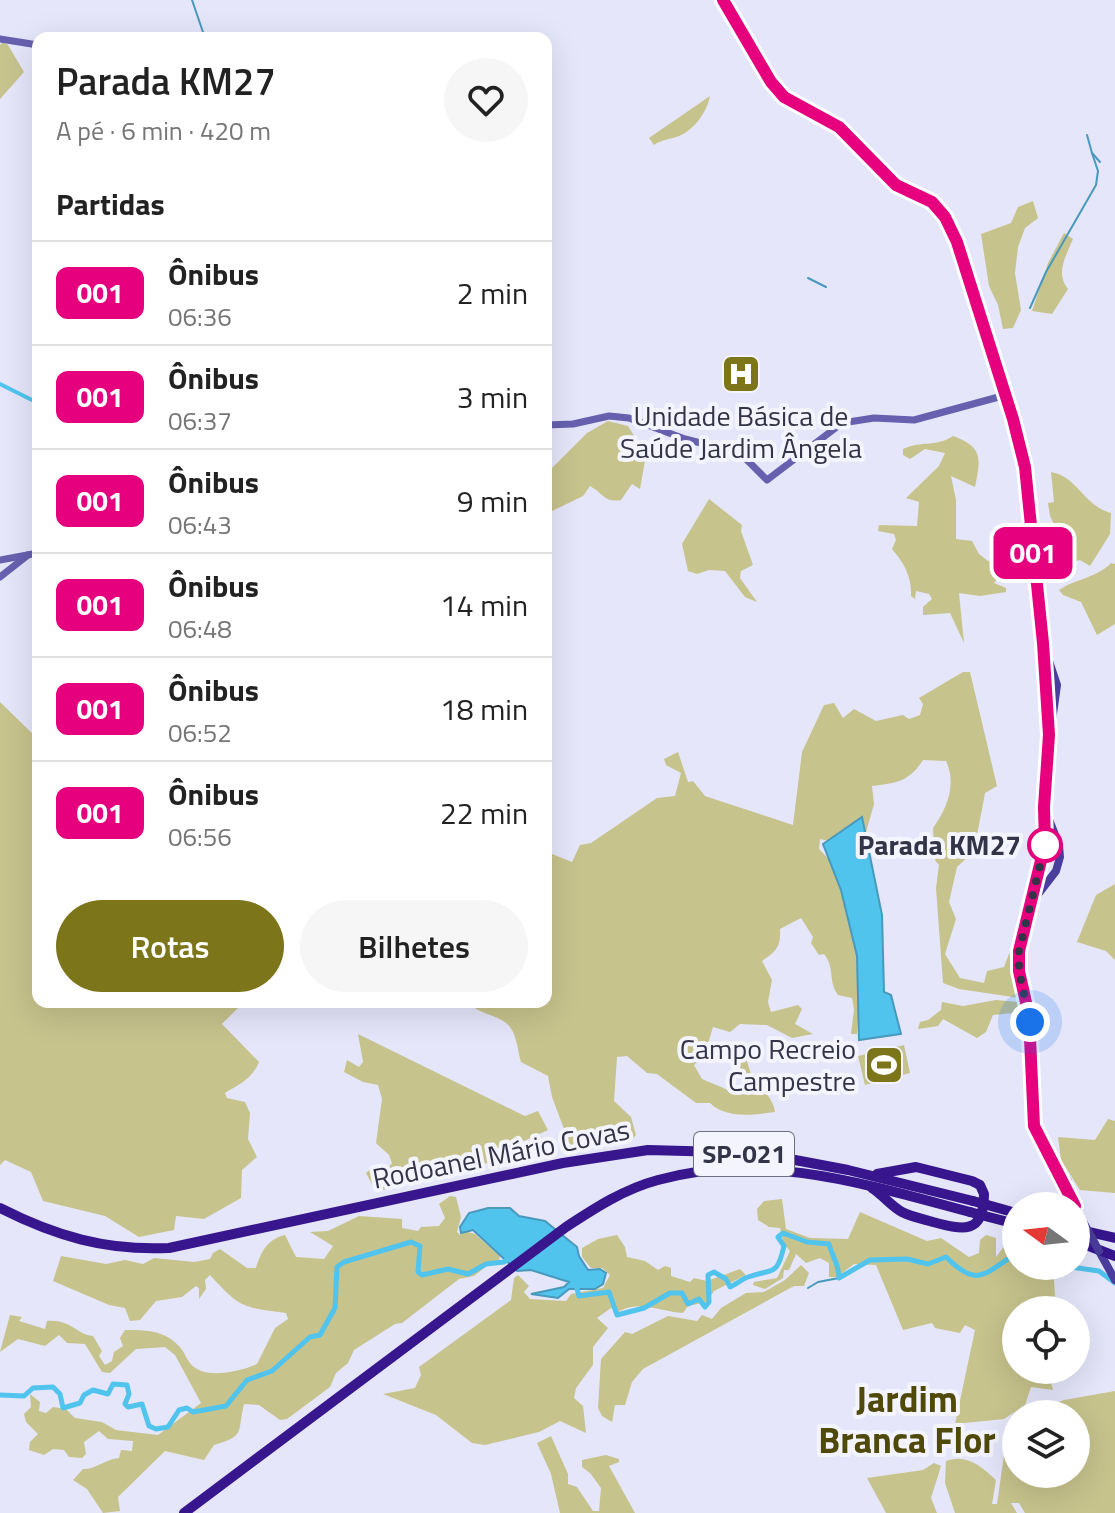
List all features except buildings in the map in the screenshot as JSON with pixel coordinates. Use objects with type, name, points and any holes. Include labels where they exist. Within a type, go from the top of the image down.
[{"type":"highway","name":"Rodoanel Mário Covas","points":[[0,1208],[75,1240],[112,1247],[152,1249],[192,1244],[512,1173],[648,1150],[761,1155],[977,1208],[1002,1211]]},
{"type":"highway","points":[[911,1166],[927,1169],[980,1185],[984,1200],[978,1220],[970,1228],[961,1230],[912,1216],[894,1207],[868,1180],[911,1166]]},
{"type":"highway","name":"Rodoanel Mário Covas","points":[[184,1513],[566,1227],[632,1189],[683,1175],[773,1169],[868,1180]]},
{"type":"highway","points":[[927,1169],[917,1171],[916,1180],[938,1198]]},
{"type":"highway","points":[[912,1216],[906,1209],[910,1202],[938,1198]]},
{"type":"highway","name":"Rodoanel Mário Covas","points":[[977,1208],[1002,1218]]},
{"type":"highway","points":[[1090,1232],[1115,1238]]},
{"type":"highway","points":[[1090,1246],[1115,1256]]},
{"type":"main road","points":[[723,0],[771,82],[784,97],[839,127],[889,180],[932,202],[945,217],[957,242],[1006,395],[1025,467],[1043,643],[1051,691],[1053,714],[1048,817],[1059,845],[1056,871],[1032,902]]},
{"type":"main road","points":[[4,40],[32,44]]},
{"type":"main road","points":[[552,425],[609,416],[629,418],[685,439],[740,453],[767,480],[842,423],[874,418],[920,419],[1006,395]]},
{"type":"main road","points":[[0,560],[32,554]]},
{"type":"main road","points":[[0,577],[28,555]]},
{"type":"main road","points":[[1046,664],[1054,670],[1063,670],[1054,679],[1051,691],[1045,861],[1050,863],[1056,857],[1059,845]]},
{"type":"main road","points":[[1046,664],[1054,679]]},
{"type":"main road","points":[[1045,844],[1019,951],[1019,971],[1029,1016],[1034,1126],[1069,1192]]},
{"type":"main road","points":[[1090,1232],[1115,1280]]},
{"type":"shaded area","points":[[3,42],[24,72],[0,99],[0,45]]},
{"type":"shaded area","points":[[710,96],[695,125],[679,136],[654,145],[649,138]]},
{"type":"shaded area","points":[[1033,201],[1038,218],[1025,228],[1018,247],[1015,273],[1021,310],[1013,328],[1003,329],[998,305],[989,286],[981,234],[1011,223],[1018,207]]},
{"type":"shaded area","points":[[1064,233],[1073,239],[1062,271],[1068,289],[1052,314],[1032,311],[1048,263]]},
{"type":"shaded area","points":[[608,421],[628,426],[646,455],[640,489],[632,484],[621,500],[615,501],[607,499],[590,486],[583,496],[552,511],[552,468],[587,433]]},
{"type":"shaded area","points":[[953,436],[975,449],[979,461],[975,487],[951,476],[956,500],[956,539],[972,541],[979,554],[988,561],[1020,557],[994,583],[1006,588],[1006,592],[980,596],[959,593],[964,643],[950,613],[923,615],[923,607],[932,599],[929,594],[916,591],[915,599],[911,596],[906,571],[892,549],[896,540],[894,534],[878,531],[879,525],[917,526],[919,502],[906,498],[939,466],[945,453],[925,449],[910,459],[903,455],[903,449],[940,442]]},
{"type":"shaded area","points":[[1051,472],[1068,479],[1094,504],[1111,513],[1110,534],[1090,566],[1080,560],[1071,562],[1050,516],[1048,503],[1054,502]]},
{"type":"shaded area","points":[[709,499],[742,525],[741,531],[753,565],[741,571],[740,578],[757,602],[745,597],[725,571],[709,570],[697,574],[688,571],[682,544]]},
{"type":"shaded area","points":[[1111,563],[1115,564],[1115,624],[1097,635],[1081,602],[1063,595],[1059,590],[1100,572]]},
{"type":"shaded area","points":[[963,672],[970,672],[997,786],[985,793],[974,851],[957,867],[949,902],[956,919],[945,954],[960,978],[984,983],[987,971],[1004,967],[1009,954],[1015,952],[1020,998],[959,989],[943,983],[936,888],[939,865],[935,860],[933,828],[946,805],[951,778],[946,761],[923,760],[901,780],[872,786],[874,804],[865,836],[833,842],[820,839],[819,849],[838,869],[853,927],[861,979],[857,1034],[851,1034],[852,998],[838,995],[827,959],[824,954],[819,955],[811,943],[813,937],[801,918],[780,929],[777,948],[762,961],[772,980],[768,1002],[771,1012],[798,1005],[802,1009],[795,1024],[813,1034],[792,1038],[767,1025],[740,1024],[730,1032],[713,1027],[705,1054],[694,1065],[702,1079],[735,1093],[743,1081],[738,1060],[725,1055],[732,1046],[745,1055],[751,1074],[758,1074],[775,1112],[732,1114],[710,1103],[696,1103],[657,1074],[647,1073],[627,1056],[617,1057],[614,1101],[631,1117],[636,1135],[631,1140],[612,1139],[597,1149],[585,1145],[573,1146],[561,1137],[564,1129],[548,1076],[521,1062],[515,1037],[508,1025],[475,1008],[552,1008],[552,854],[572,862],[580,845],[591,843],[657,798],[675,796],[681,773],[666,765],[664,759],[678,752],[688,782],[693,781],[705,796],[793,825],[802,752],[824,705],[834,703],[843,718],[854,709],[876,721],[903,715],[909,719],[920,715],[923,704],[919,698]]},
{"type":"shaded area","points":[[0,702],[32,733],[32,1008],[238,1008],[222,1024],[259,1062],[249,1077],[225,1093],[227,1098],[245,1102],[250,1113],[248,1139],[257,1157],[242,1170],[241,1198],[204,1219],[176,1216],[174,1230],[139,1237],[105,1216],[43,1201],[31,1172],[5,1160],[0,1165]]},
{"type":"shaded area","points":[[1115,884],[1115,960],[1106,951],[1077,942],[1096,895]]},
{"type":"shaded area","points":[[996,1000],[1019,1002],[1026,1007],[1024,1012],[993,1015],[986,1032],[977,1038],[943,1019],[938,1026],[918,1029],[920,1022],[941,1010],[942,1002],[963,1006]]},
{"type":"shaded area","points":[[358,1034],[525,1116],[538,1111],[548,1130],[524,1141],[516,1155],[497,1163],[486,1163],[476,1171],[446,1170],[428,1181],[402,1183],[376,1192],[366,1173],[372,1168],[387,1170],[392,1163],[389,1155],[376,1143],[382,1099],[378,1085],[363,1082],[344,1072],[347,1060],[359,1067],[363,1062]]},
{"type":"shaded area","name":"Campo Recreio Campestre","points":[[904,1045],[910,1073],[865,1085],[858,1056]]},
{"type":"shaded area","points":[[1108,1119],[1115,1121],[1115,1193],[1080,1190],[1061,1160],[1058,1137],[1095,1140]]},
{"type":"shaded area","points":[[450,1196],[456,1197],[461,1217],[457,1232],[460,1235],[464,1231],[475,1234],[500,1256],[499,1261],[492,1262],[474,1276],[459,1279],[402,1323],[395,1324],[354,1350],[348,1363],[336,1373],[330,1387],[287,1419],[280,1420],[259,1405],[244,1404],[236,1435],[214,1445],[204,1460],[165,1451],[118,1497],[120,1511],[103,1513],[87,1489],[73,1480],[83,1469],[119,1458],[121,1450],[132,1451],[133,1441],[108,1439],[99,1431],[84,1442],[86,1454],[82,1458],[69,1457],[64,1450],[53,1449],[44,1455],[29,1450],[30,1442],[38,1434],[26,1422],[24,1414],[31,1407],[30,1394],[40,1402],[39,1411],[46,1413],[53,1407],[66,1409],[75,1418],[102,1422],[116,1430],[158,1435],[201,1403],[175,1355],[165,1347],[136,1349],[110,1373],[102,1372],[85,1344],[67,1343],[59,1335],[45,1346],[18,1339],[0,1352],[10,1315],[22,1317],[19,1321],[45,1329],[47,1321],[62,1322],[93,1336],[102,1351],[99,1356],[105,1365],[112,1361],[114,1352],[123,1346],[120,1338],[125,1330],[154,1332],[173,1341],[194,1367],[208,1373],[234,1371],[257,1364],[275,1328],[288,1319],[286,1313],[243,1304],[210,1275],[205,1280],[206,1289],[199,1299],[199,1288],[196,1286],[182,1297],[156,1301],[140,1320],[130,1321],[125,1308],[109,1305],[53,1281],[61,1256],[106,1264],[125,1260],[143,1264],[154,1258],[194,1262],[210,1259],[220,1249],[247,1268],[256,1268],[266,1247],[274,1239],[285,1235],[296,1257],[324,1259],[333,1246],[310,1232],[328,1231],[359,1216],[402,1219],[402,1228],[418,1231],[421,1227],[439,1226],[445,1218],[439,1204]]},
{"type":"shaded area","points":[[782,1199],[786,1229],[810,1238],[848,1239],[860,1212],[927,1241],[941,1238],[969,1257],[979,1253],[980,1240],[986,1235],[996,1238],[996,1257],[1002,1249],[1002,1280],[1054,1280],[1055,1296],[1002,1296],[1002,1384],[1052,1384],[1053,1390],[1031,1387],[1027,1400],[1002,1400],[1002,1419],[955,1424],[975,1330],[965,1325],[960,1333],[935,1328],[932,1323],[903,1330],[876,1265],[854,1264],[837,1277],[829,1277],[829,1263],[820,1258],[806,1263],[796,1254],[789,1270],[784,1270],[783,1278],[765,1289],[753,1285],[754,1282],[777,1278],[790,1251],[784,1244],[780,1228],[769,1227],[758,1220],[757,1209],[764,1201]]},
{"type":"shaded area","points":[[617,1235],[627,1257],[645,1261],[658,1270],[665,1266],[671,1268],[671,1276],[690,1282],[694,1278],[707,1281],[740,1269],[746,1275],[714,1291],[707,1302],[688,1306],[683,1313],[632,1307],[617,1313],[611,1308],[597,1318],[608,1328],[593,1347],[593,1365],[576,1388],[574,1398],[583,1406],[586,1433],[560,1421],[539,1432],[485,1445],[472,1443],[436,1415],[383,1394],[415,1388],[421,1375],[419,1367],[511,1300],[514,1278],[518,1275],[529,1286],[524,1292],[530,1299],[566,1301],[571,1294],[603,1288],[610,1275],[602,1268],[591,1268],[582,1257],[582,1248],[598,1239]]},
{"type":"shaded area","points":[[801,1265],[809,1273],[804,1286],[794,1286],[643,1369],[632,1382],[625,1405],[615,1405],[612,1422],[602,1416],[598,1408],[601,1359],[625,1332],[632,1334],[668,1316],[697,1321],[702,1315],[712,1319],[721,1308],[746,1293],[764,1292],[785,1280]]},
{"type":"shaded area","points":[[1115,1391],[1115,1513],[1025,1513],[1019,1503],[1011,1503],[1017,1513],[955,1513],[945,1483],[946,1461],[954,1459],[974,1463],[996,1480],[992,1504],[997,1504],[1002,1469],[1002,1488],[1090,1488],[1090,1400],[1064,1400]]},
{"type":"shaded area","points":[[551,1436],[568,1474],[568,1484],[577,1487],[593,1511],[599,1511],[601,1488],[582,1467],[582,1460],[606,1455],[619,1459],[619,1462],[609,1466],[635,1513],[560,1513],[551,1474],[537,1443]]},
{"type":"shaded area","points":[[934,1463],[941,1466],[931,1498],[937,1513],[886,1513],[867,1478],[923,1470]]},
{"type":"water","points":[[862,817],[882,915],[884,992],[891,995],[901,1034],[859,1040],[857,956],[841,890],[823,844]]},
{"type":"water","points":[[488,1208],[510,1208],[519,1216],[545,1221],[577,1247],[588,1270],[600,1269],[606,1273],[603,1284],[595,1289],[569,1289],[558,1298],[531,1294],[564,1287],[569,1282],[531,1270],[517,1271],[473,1230],[461,1233],[460,1227],[469,1213]]},
{"type":"waterway","points":[[192,0],[203,32]]},
{"type":"waterway","points":[[1087,135],[1092,153],[1100,162]]},
{"type":"waterway","points":[[1030,308],[1046,272],[1096,185],[1098,171],[1092,153]]},
{"type":"waterway","points":[[808,278],[826,287]]},
{"type":"waterway","points":[[0,384],[32,400]]},
{"type":"waterway","points":[[576,1285],[579,1296],[609,1292],[617,1315],[644,1308],[670,1293],[682,1293],[688,1304],[699,1299],[705,1307],[709,1302],[708,1275],[714,1272],[726,1279],[730,1287],[746,1278],[773,1270],[779,1263],[784,1246],[778,1237],[783,1233],[807,1242],[829,1244],[839,1278],[870,1260],[907,1259],[928,1264],[946,1257],[966,1273],[974,1275],[982,1275],[1002,1263]]},
{"type":"waterway","points":[[0,1395],[24,1396],[33,1388],[53,1387],[60,1394],[63,1408],[80,1403],[84,1395],[93,1390],[108,1394],[113,1384],[127,1385],[129,1394],[125,1404],[128,1407],[142,1404],[149,1426],[156,1429],[168,1427],[179,1410],[187,1408],[193,1412],[226,1406],[247,1380],[272,1371],[310,1337],[320,1335],[335,1308],[337,1267],[344,1262],[411,1242],[420,1246],[418,1272],[422,1275],[448,1269],[468,1274],[486,1264],[504,1262],[510,1257]]},
{"type":"waterway","points":[[1090,1270],[1099,1271],[1115,1283]]},
{"type":"waterway","points":[[808,1288],[818,1282],[839,1278]]},
{"type":"bus line","name":"001","points":[[723,0],[771,82],[784,97],[839,127],[889,180],[932,202],[945,217],[957,242],[1016,428],[1025,467],[1049,735],[1045,844],[1019,951],[1019,971],[1029,1016],[1034,1126],[1067,1192]]},
{"type":"place","name":"Unidade Básica de Saúde Jardim Ângela","points":[[741,374]]},
{"type":"place","name":"Parada KM27","points":[[1045,845]]},
{"type":"place","name":"Campo Recreio Campestre","points":[[884,1065]]},
{"type":"district","name":"Jardim Branca Flor","points":[[907,1420]]},
{"type":"route","points":[[1030,1022],[1019,971],[1019,951],[1045,845]]}]
